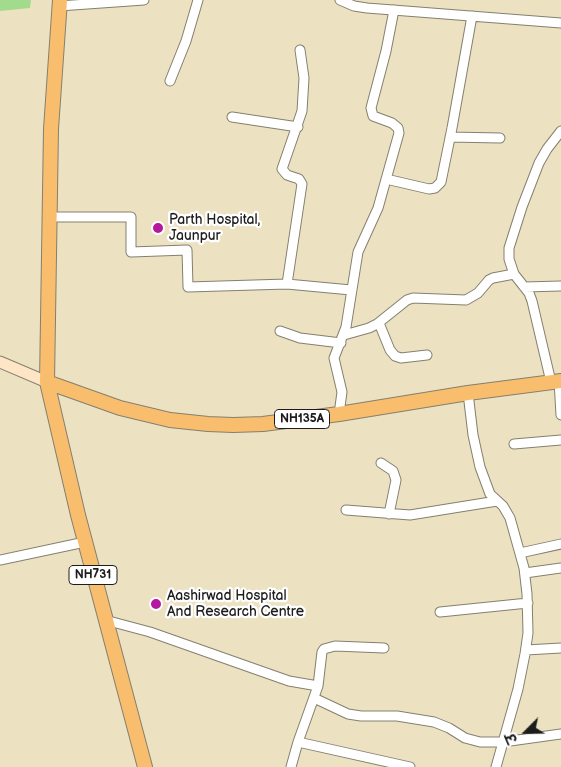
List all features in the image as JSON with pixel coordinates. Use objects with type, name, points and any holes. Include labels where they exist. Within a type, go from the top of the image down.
[{"type":"highway","name":"NH731","points":[[60,3],[51,129],[47,382],[85,542],[145,767]]},
{"type":"highway","name":"NH135A","points":[[47,382],[120,408],[170,420],[233,425],[263,424],[339,414],[557,381]]},
{"type":"main road","points":[[0,362],[47,382]]},
{"type":"street","points":[[60,3],[144,0]]},
{"type":"street","points":[[170,81],[186,41],[198,0]]},
{"type":"street","points":[[340,0],[354,6],[561,23]]},
{"type":"street","points":[[339,414],[342,392],[334,358],[342,339],[358,252],[378,208],[399,133],[398,128],[392,123],[373,116],[371,108],[382,68],[394,10]]},
{"type":"street","points":[[386,179],[429,189],[435,188],[441,182],[472,16]]},
{"type":"street","points":[[288,284],[302,184],[299,179],[287,175],[282,169],[298,127],[304,94],[303,66],[300,50]]},
{"type":"street","points":[[232,117],[298,127]]},
{"type":"street","points":[[561,131],[539,163],[522,208],[510,248],[510,266],[532,301],[557,381],[561,415]]},
{"type":"street","points":[[450,137],[500,138]]},
{"type":"street","points":[[50,217],[131,216],[130,252],[187,250],[188,287],[288,284],[351,290]]},
{"type":"street","points":[[280,331],[300,338],[342,339],[379,323],[412,298],[466,300],[478,294],[489,280],[514,274]]},
{"type":"street","points":[[524,287],[561,286]]},
{"type":"street","points":[[379,323],[390,350],[395,356],[401,358],[427,355]]},
{"type":"street","points":[[468,393],[473,435],[480,467],[490,494],[503,506],[510,518],[525,573],[528,603],[526,650],[518,690],[496,767]]},
{"type":"street","points":[[514,444],[561,440]]},
{"type":"street","points":[[382,463],[393,471],[396,480],[389,514]]},
{"type":"street","points":[[346,510],[389,514],[422,514],[497,501]]},
{"type":"street","points":[[0,560],[85,542]]},
{"type":"street","points":[[520,554],[561,544]]},
{"type":"street","points":[[525,573],[561,568]]},
{"type":"street","points":[[440,612],[528,603]]},
{"type":"street","points":[[105,620],[150,632],[289,681],[318,686]]},
{"type":"street","points":[[291,767],[318,686],[324,648],[335,646],[384,648]]},
{"type":"street","points":[[526,650],[561,648]]},
{"type":"street","points":[[314,698],[348,714],[360,716],[397,716],[434,722],[449,728],[465,738],[480,742],[504,742],[561,734]]},
{"type":"street","points":[[298,742],[410,767]]},
{"type":"green space","points":[[0,0],[31,0],[30,8],[0,11]]},
{"type":"place","name":"Parth Hospital, Jaunpur","points":[[158,228]]},
{"type":"place","name":"Aashirwad Hospital And Research Centre","points":[[156,604]]}]
